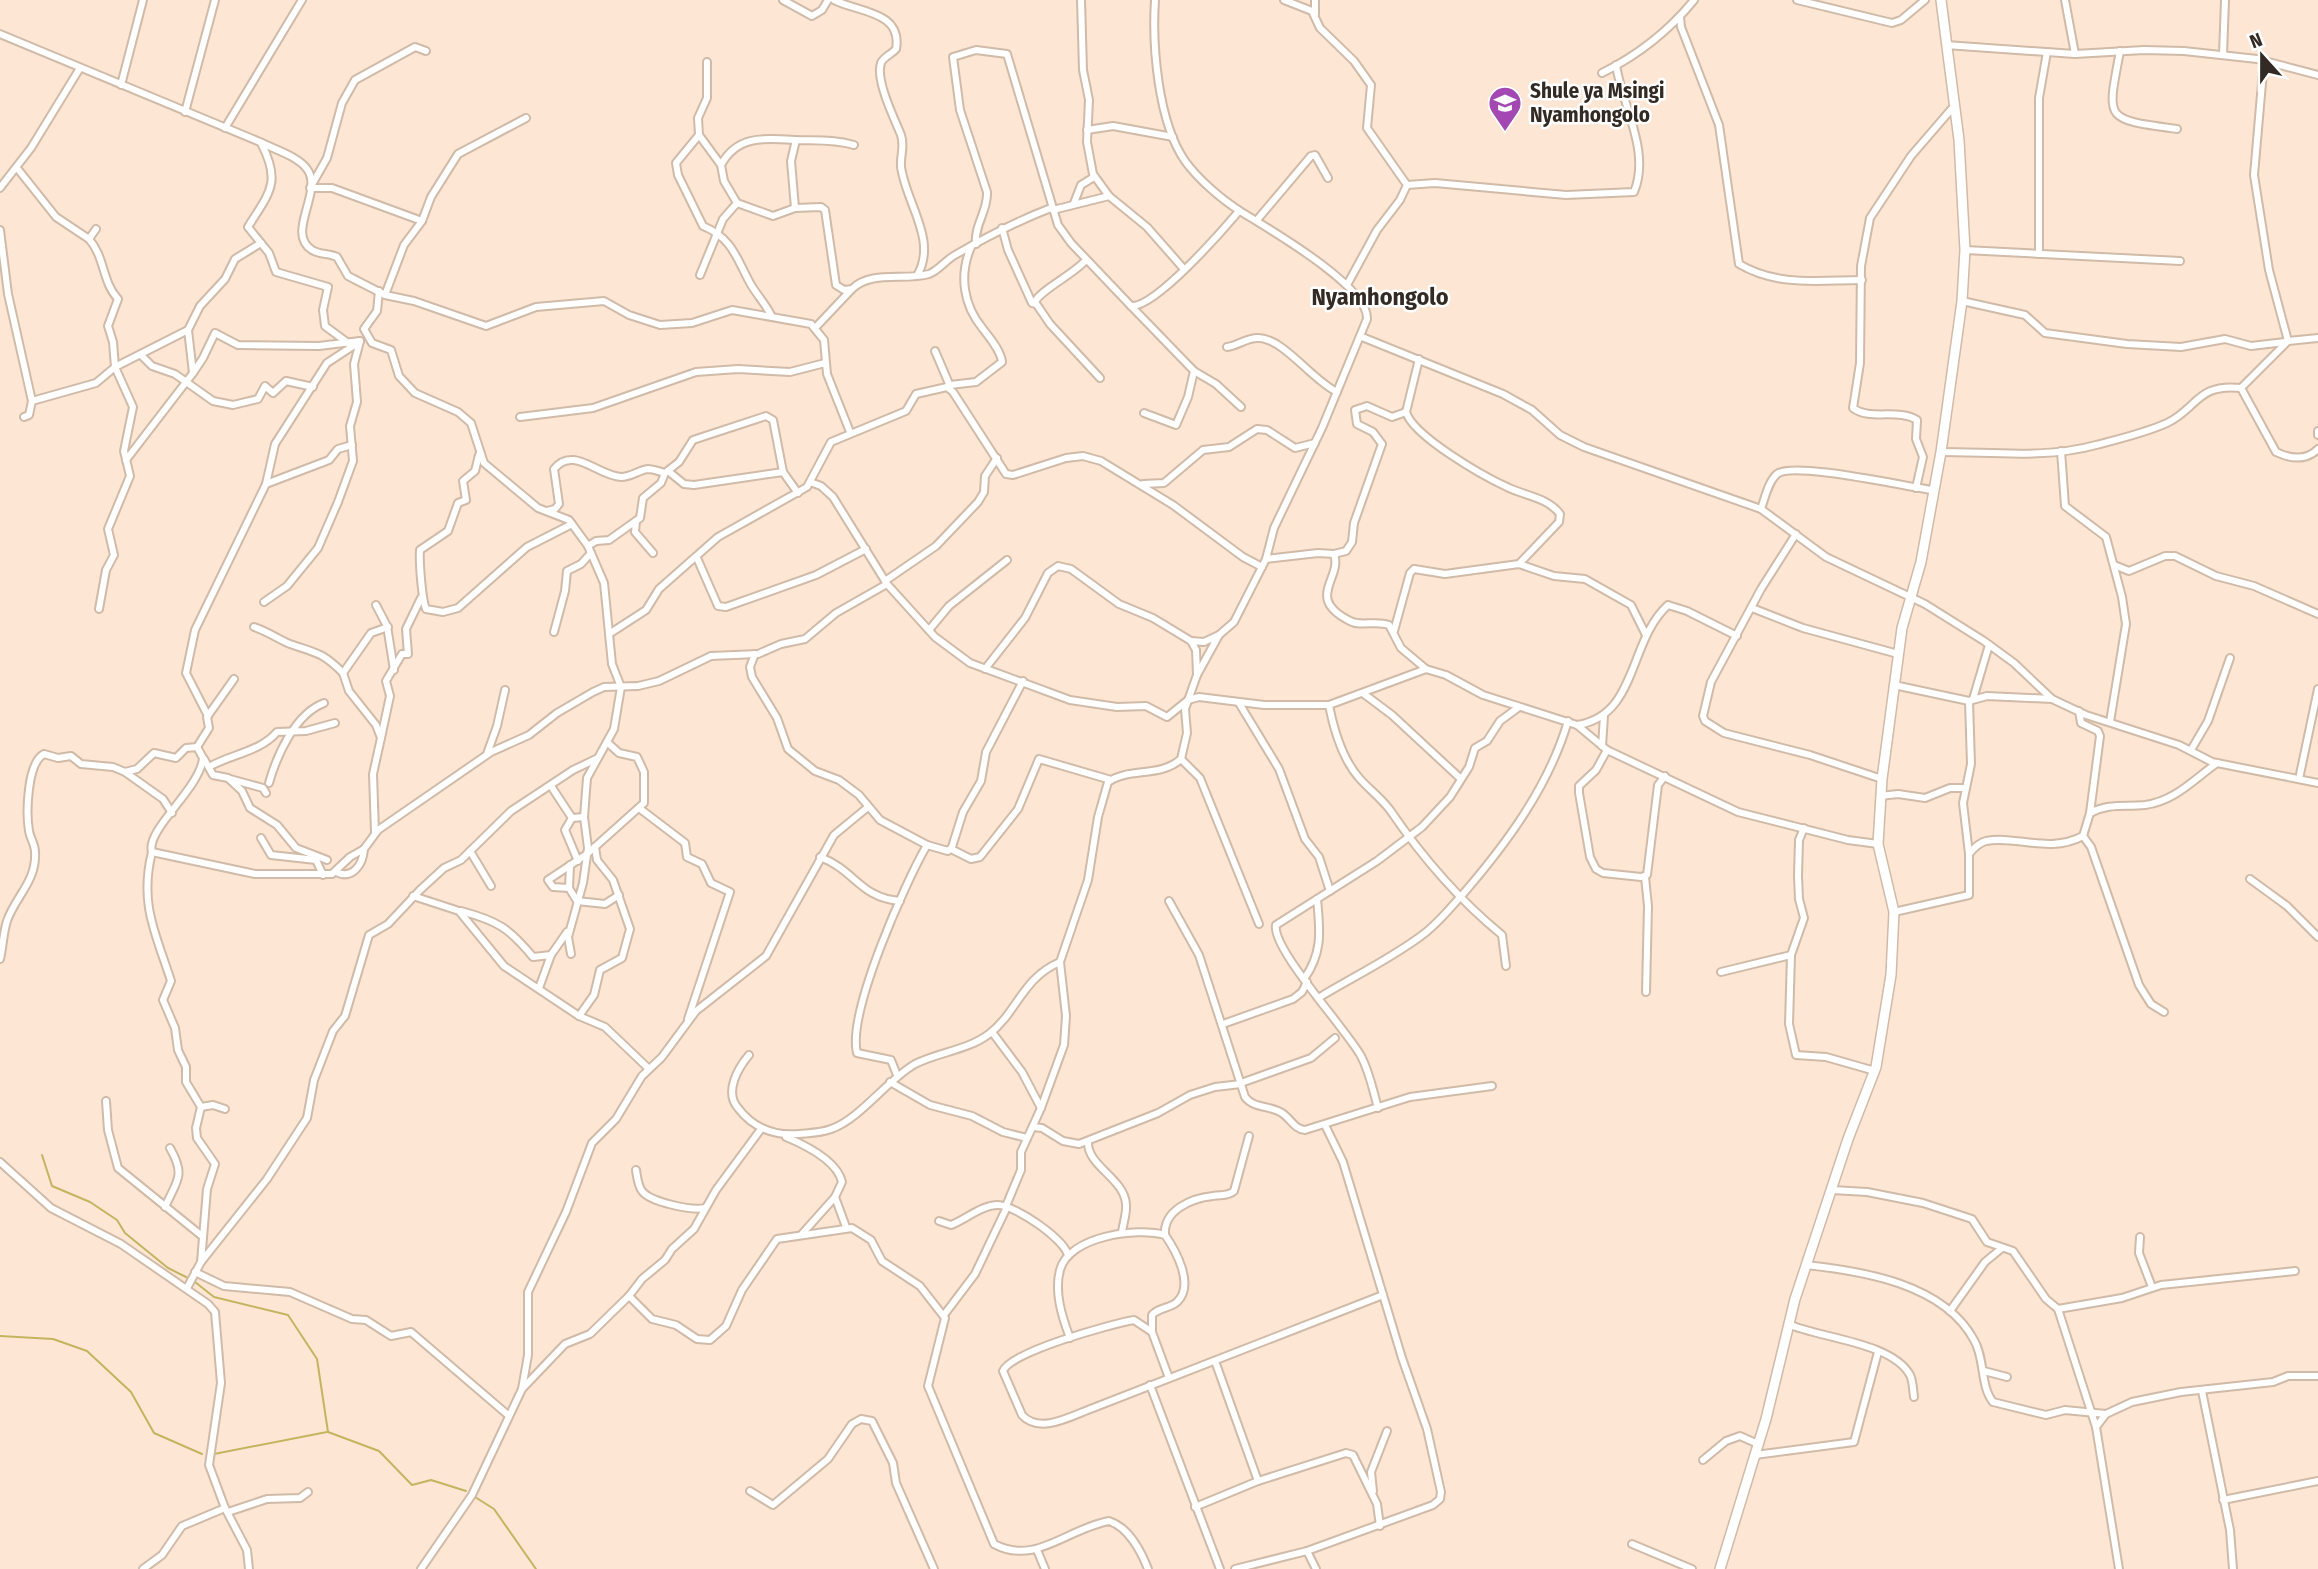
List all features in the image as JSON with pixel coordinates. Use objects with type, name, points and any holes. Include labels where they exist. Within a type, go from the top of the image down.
[{"type":"main road","points":[[1720,1569],[1755,1455],[1806,1265],[1875,1071],[1892,961],[1894,912],[1878,844],[1880,796],[1898,654],[1926,541],[1941,452],[1962,301],[1965,250],[1965,213],[1955,105],[1941,0]]},
{"type":"street","points":[[121,85],[143,0]]},
{"type":"street","points":[[185,112],[215,0]]},
{"type":"street","points":[[225,128],[302,0]]},
{"type":"street","points":[[783,0],[812,16],[822,10],[828,0]]},
{"type":"street","points":[[834,0],[881,15],[896,37],[896,49],[883,60],[880,68],[883,88],[903,142],[901,170],[926,244],[925,264],[918,274]]},
{"type":"street","points":[[1081,0],[1083,70],[1089,100],[1087,130],[1094,177],[1109,196],[1147,227],[1183,268]]},
{"type":"street","points":[[985,669],[1025,618],[1048,573],[1058,566],[1071,569],[1119,604],[1153,618],[1191,641],[1204,642],[1219,635],[1234,622],[1266,559],[1274,528],[1362,337],[1368,314],[1347,285],[1302,250],[1239,211],[1198,176],[1185,160],[1173,137],[1158,65],[1155,0]]},
{"type":"street","points":[[1284,0],[1315,14]]},
{"type":"street","points":[[1315,0],[1315,14],[1320,28],[1354,61],[1371,85],[1367,128],[1407,185]]},
{"type":"street","points":[[1602,73],[1647,47],[1681,17],[1694,0]]},
{"type":"street","points":[[1797,0],[1892,23],[1901,20],[1926,0]]},
{"type":"street","points":[[2065,0],[2075,54]]},
{"type":"street","points":[[2222,55],[2225,0]]},
{"type":"street","points":[[1681,17],[1681,27],[1716,116],[1724,144],[1731,220],[1739,264],[1758,274],[1798,282],[1862,280]]},
{"type":"street","points":[[0,34],[260,142],[307,169],[310,188],[309,211],[302,233],[304,243],[314,252],[337,257],[348,276],[382,293],[486,326],[536,307],[598,301],[660,325],[692,323],[732,310],[771,315],[816,327],[824,340],[829,380],[850,432]]},
{"type":"street","points":[[1946,44],[2075,54],[2120,51],[2222,55],[2264,60],[2318,75]]},
{"type":"street","points":[[310,188],[327,158],[342,103],[355,80],[415,47],[426,51]]},
{"type":"street","points":[[609,634],[646,610],[659,589],[718,537],[799,494],[810,482],[825,450],[850,432],[906,411],[915,395],[920,392],[976,382],[1002,361],[977,322],[967,298],[963,269],[986,207],[987,192],[958,103],[955,55],[988,50],[1007,54],[1052,209],[1064,235],[1194,371],[1216,384],[1241,407]]},
{"type":"street","points":[[2120,51],[2110,103],[2114,113],[2126,120],[2177,129]]},
{"type":"street","points":[[2039,254],[2039,98],[2047,52]]},
{"type":"street","points":[[2264,60],[2254,175],[2269,270],[2287,342]]},
{"type":"street","points":[[707,62],[707,98],[698,118],[699,135],[721,165],[724,181],[737,203],[773,216],[795,208],[821,206],[825,211],[836,285],[844,290],[852,289]]},
{"type":"street","points":[[1407,185],[1435,183],[1566,195],[1634,192],[1637,183],[1637,142],[1616,65]]},
{"type":"street","points":[[0,188],[17,169],[80,68]]},
{"type":"street","points":[[1916,488],[1923,457],[1916,439],[1917,419],[1894,413],[1866,414],[1853,408],[1860,363],[1862,255],[1870,218],[1911,156],[1955,105]]},
{"type":"street","points":[[526,118],[458,154],[431,197],[422,221],[404,245],[382,293],[377,311],[364,329],[372,343],[391,350],[399,376],[415,393],[458,412],[471,423],[484,463],[545,511],[566,518],[572,524],[589,549],[607,599],[612,664],[621,687],[616,720],[608,743],[587,778],[584,817],[587,854],[583,884],[570,928],[568,944],[571,954]]},
{"type":"street","points":[[1087,130],[1113,126],[1173,137]]},
{"type":"street","points":[[699,135],[676,163],[678,175],[703,226],[718,233],[734,249],[751,286],[771,315]]},
{"type":"street","points":[[721,165],[735,147],[754,139],[817,138],[854,145]]},
{"type":"street","points":[[795,208],[792,156],[796,140]]},
{"type":"street","points":[[260,142],[273,171],[270,192],[248,227],[261,243],[276,272],[328,288],[323,310],[325,326],[348,342]]},
{"type":"street","points":[[1257,220],[1311,156],[1320,159],[1328,178]]},
{"type":"street","points":[[17,169],[56,217],[89,239],[100,258],[108,288],[118,299],[108,326],[113,342],[115,367],[133,407],[124,451],[130,476],[108,529],[114,555],[106,570],[99,609]]},
{"type":"street","points":[[1074,203],[1082,185],[1094,177]]},
{"type":"street","points":[[1347,285],[1377,230],[1400,200],[1407,185]]},
{"type":"street","points":[[310,188],[332,188],[422,221]]},
{"type":"street","points":[[816,327],[852,289],[867,279],[930,273],[1002,228],[1052,209],[1109,196]]},
{"type":"street","points":[[700,275],[726,214],[737,203]]},
{"type":"street","points":[[1131,306],[1140,305],[1151,298],[1214,241],[1239,211]]},
{"type":"street","points":[[1002,228],[1008,250],[1031,303],[1036,304],[1100,378]]},
{"type":"street","points":[[89,239],[96,229]]},
{"type":"street","points":[[0,230],[8,294],[32,401],[29,415],[24,417]]},
{"type":"street","points":[[192,373],[188,330],[200,306],[225,279],[235,260],[261,243]]},
{"type":"street","points":[[1965,250],[2180,261]]},
{"type":"street","points":[[1036,304],[1039,294],[1067,279],[1086,260]]},
{"type":"street","points":[[1962,301],[2025,316],[2045,333],[2127,344],[2182,347],[2225,339],[2251,346],[2318,338]]},
{"type":"street","points":[[32,401],[96,383],[115,367],[188,330]]},
{"type":"street","points":[[126,460],[203,358],[215,333],[238,345],[319,346],[360,341]]},
{"type":"street","points":[[1362,337],[1516,400],[1532,410],[1560,435],[1584,447],[1761,509],[1842,567],[1911,597],[1989,645],[2052,699],[2191,750],[2217,763],[2318,783]]},
{"type":"street","points":[[1227,347],[1248,339],[1267,340],[1292,355],[1316,380],[1337,392]]},
{"type":"street","points":[[197,747],[209,728],[208,716],[186,673],[195,630],[266,484],[275,444],[327,363],[360,341]]},
{"type":"street","points":[[264,602],[288,586],[317,548],[354,461],[350,426],[357,402],[354,364],[360,341]]},
{"type":"street","points":[[2241,388],[2287,342]]},
{"type":"street","points":[[935,351],[950,386],[1006,474],[1013,475],[1066,458],[1083,456],[1121,470],[1199,522],[1243,557],[1262,567]]},
{"type":"street","points":[[141,355],[152,366],[185,380],[213,401],[233,405],[258,399],[265,386],[273,393],[286,381],[313,387]]},
{"type":"street","points":[[1419,359],[1405,412],[1410,421],[1441,449],[1505,486],[1541,499],[1558,511],[1559,522],[1519,564]]},
{"type":"street","points":[[520,417],[593,408],[664,386],[696,372],[738,369],[790,372],[825,363]]},
{"type":"street","points":[[1144,413],[1176,425],[1188,397],[1194,371]]},
{"type":"street","points":[[1941,452],[2032,454],[2095,446],[2161,425],[2209,392],[2230,386],[2241,388]]},
{"type":"street","points":[[2241,388],[2276,452],[2299,458],[2311,455],[2318,449]]},
{"type":"street","points":[[1266,559],[1346,551],[1352,542],[1354,523],[1382,444],[1373,432],[1357,424],[1355,410],[1367,406],[1392,417],[1405,412]]},
{"type":"street","points":[[554,632],[565,591],[566,571],[581,564],[597,541],[609,540],[636,521],[641,515],[643,498],[661,483],[693,440],[766,416],[773,420],[783,472],[799,494]]},
{"type":"street","points":[[1139,484],[1164,484],[1203,450],[1229,447],[1257,429],[1267,430],[1295,448],[1315,443]]},
{"type":"street","points":[[266,484],[330,460],[338,449],[352,445]]},
{"type":"street","points":[[2061,450],[2065,506],[2072,514],[2103,533],[2114,565],[2126,624],[2110,722]]},
{"type":"street","points":[[375,832],[373,774],[390,696],[386,681],[402,654],[408,654],[407,629],[421,598],[424,582],[420,550],[444,534],[453,524],[458,503],[466,500],[463,481],[477,467],[479,453]]},
{"type":"street","points":[[336,872],[343,875],[353,872],[362,861],[364,849],[375,832],[486,756],[529,735],[557,713],[593,692],[604,687],[659,681],[711,656],[755,654],[805,639],[836,613],[886,583],[936,545],[978,502],[984,492],[985,476],[997,458]]},
{"type":"street","points":[[545,511],[555,509],[559,504],[554,469],[561,462],[574,459],[605,474],[621,477],[648,469],[667,472],[684,484],[694,485],[783,472]]},
{"type":"street","points":[[1761,509],[1774,476],[1787,470],[1825,472],[1933,490]]},
{"type":"street","points":[[810,482],[828,491],[886,583],[929,630],[955,652],[985,669],[1070,700],[1117,707],[1146,706],[1167,717],[1188,700],[1199,697],[1239,704],[1297,707],[1329,705],[1364,694],[1405,674],[1426,669]]},
{"type":"street","points":[[636,521],[635,532],[653,553]]},
{"type":"street","points":[[421,598],[426,608],[433,612],[458,608],[502,565],[527,547],[572,524]]},
{"type":"street","points":[[1796,534],[1711,682],[1704,705],[1704,721],[1724,733],[1810,755],[1882,779]]},
{"type":"street","points":[[697,558],[718,606],[726,607],[827,570],[866,549]]},
{"type":"street","points":[[1334,554],[1336,560],[1325,591],[1327,599],[1350,622],[1385,623],[1394,631],[1401,649],[1426,669],[1519,707],[1577,724],[1604,748],[1738,813],[1848,840],[1878,844]]},
{"type":"street","points":[[2114,565],[2129,571],[2165,556],[2175,556],[2216,576],[2254,586],[2318,614]]},
{"type":"street","points":[[929,630],[949,606],[1007,560]]},
{"type":"street","points":[[1394,631],[1410,573],[1414,569],[1445,574],[1519,564],[1554,576],[1595,582],[1631,605],[1646,635]]},
{"type":"street","points":[[376,605],[387,627],[394,670]]},
{"type":"street","points":[[1577,724],[1604,716],[1623,691],[1646,635],[1668,605],[1687,611],[1737,636]]},
{"type":"street","points":[[1752,608],[1803,628],[1898,654]]},
{"type":"street","points":[[254,627],[289,644],[311,648],[326,656],[343,673],[349,691],[376,725],[381,738]]},
{"type":"street","points":[[343,673],[370,633],[387,627]]},
{"type":"street","points":[[755,654],[750,667],[752,677],[777,718],[788,749],[815,771],[845,784],[880,820],[927,845],[951,849],[971,859],[980,857],[1018,808],[1040,759],[1111,780],[1158,772],[1181,759],[1188,700],[1197,675],[1219,635]]},
{"type":"street","points":[[1191,641],[1196,650],[1197,675]]},
{"type":"street","points":[[1894,912],[1969,895],[1965,788],[1971,764],[1971,700],[1989,645]]},
{"type":"street","points":[[2191,750],[2208,721],[2230,658]]},
{"type":"street","points":[[208,716],[234,680]]},
{"type":"street","points":[[951,849],[958,822],[981,781],[986,752],[1023,681]]},
{"type":"street","points":[[1894,685],[1971,700],[1987,695],[2052,699]]},
{"type":"street","points":[[2299,779],[2318,689]]},
{"type":"street","points":[[486,756],[497,726],[505,690]]},
{"type":"street","points":[[1364,694],[1392,715],[1461,779]]},
{"type":"street","points":[[269,783],[275,762],[293,732],[313,707],[324,703]]},
{"type":"street","points":[[1239,704],[1279,769],[1305,839],[1319,857],[1330,891]]},
{"type":"street","points":[[1329,705],[1335,734],[1353,769],[1460,897],[1502,935],[1506,966]]},
{"type":"street","points":[[1378,1108],[1361,1056],[1320,997],[1289,960],[1275,931],[1281,920],[1330,891],[1408,838],[1434,815],[1461,779],[1475,748],[1488,739],[1500,721],[1519,707]]},
{"type":"street","points":[[2079,711],[2081,723],[2098,731],[2100,736],[2090,813],[2083,836]]},
{"type":"street","points":[[1604,716],[1604,748],[1596,770],[1579,786],[1590,856],[1596,869],[1603,873],[1645,877]]},
{"type":"street","points":[[1320,997],[1420,937],[1460,897],[1486,868],[1527,808],[1559,753],[1568,721]]},
{"type":"street","points":[[209,767],[223,759],[268,743],[277,732],[293,732],[335,723]]},
{"type":"street","points":[[569,888],[553,887],[548,880],[587,854],[644,803],[644,772],[637,757],[620,753],[608,743]]},
{"type":"street","points":[[197,747],[213,775],[263,788],[266,793]]},
{"type":"street","points":[[125,772],[137,768],[154,753],[176,758],[186,748],[197,747]]},
{"type":"street","points":[[0,959],[7,920],[31,879],[34,866],[36,851],[29,826],[31,771],[36,759],[44,754],[58,758],[71,756],[81,764],[113,767],[125,772],[163,799],[172,813]]},
{"type":"street","points":[[201,1262],[207,1189],[215,1164],[195,1132],[201,1107],[186,1082],[186,1068],[178,1050],[175,1028],[163,1000],[171,981],[150,924],[147,881],[152,837],[197,778],[203,762],[202,754]]},
{"type":"street","points":[[187,1289],[201,1262],[267,1178],[307,1118],[314,1080],[333,1031],[345,1016],[369,935],[388,924],[413,896],[444,868],[461,860],[511,811],[596,759]]},
{"type":"street","points":[[1181,759],[1200,778],[1259,924]]},
{"type":"street","points":[[2090,813],[2103,806],[2145,805],[2174,796],[2217,763]]},
{"type":"street","points":[[1646,992],[1648,906],[1645,877],[1658,785],[1665,776]]},
{"type":"street","points":[[228,778],[242,791],[250,808],[277,825],[296,848],[327,860]]},
{"type":"street","points":[[944,1315],[975,1274],[1007,1206],[1021,1170],[1021,1152],[1041,1108],[1066,1032],[1060,962],[1088,880],[1098,817],[1111,780]]},
{"type":"street","points":[[551,786],[572,818]]},
{"type":"street","points":[[1880,796],[1898,794],[1929,798],[1950,788],[1965,788]]},
{"type":"street","points":[[522,1389],[528,1354],[527,1307],[531,1285],[544,1264],[592,1143],[616,1119],[648,1068],[662,1057],[704,1003],[737,981],[766,956],[810,882],[820,856],[834,835],[868,807]]},
{"type":"street","points":[[639,808],[685,844],[687,857],[702,864],[711,883],[730,892],[687,1022]]},
{"type":"street","points":[[572,818],[584,817]]},
{"type":"street","points":[[572,818],[565,830],[578,861]]},
{"type":"street","points":[[1804,828],[1799,840],[1798,876],[1799,900],[1804,918],[1791,954],[1789,1024],[1796,1055],[1826,1057],[1875,1071]]},
{"type":"street","points":[[1969,854],[1977,845],[1988,841],[2042,845],[2083,836]]},
{"type":"street","points":[[2083,836],[2091,847],[2139,985],[2151,1004],[2164,1012]]},
{"type":"street","points":[[261,838],[271,855],[316,860],[323,875]]},
{"type":"street","points":[[897,1075],[891,1060],[857,1053],[855,1032],[884,933],[927,845]]},
{"type":"street","points":[[579,1016],[594,995],[600,970],[622,958],[630,929],[613,880],[597,860],[595,847]]},
{"type":"street","points":[[152,852],[255,874],[323,875],[336,872],[350,857],[364,849]]},
{"type":"street","points":[[470,851],[491,886]]},
{"type":"street","points":[[820,856],[838,864],[870,894],[900,901]]},
{"type":"street","points":[[570,865],[569,888],[577,901]]},
{"type":"street","points":[[2250,879],[2287,906],[2318,937]]},
{"type":"street","points":[[577,901],[605,904],[619,895]]},
{"type":"street","points":[[413,896],[492,919],[516,935],[533,957],[551,955]]},
{"type":"street","points":[[1223,1024],[1293,999],[1302,992],[1321,938],[1317,899]]},
{"type":"street","points":[[1169,901],[1199,956],[1248,1101],[1281,1112],[1300,1130],[1325,1125],[1417,1095],[1492,1086]]},
{"type":"street","points":[[459,911],[505,965],[579,1016],[605,1027],[648,1068]]},
{"type":"street","points":[[2311,931],[2318,926]]},
{"type":"street","points":[[538,988],[551,955],[570,928]]},
{"type":"street","points":[[1721,972],[1791,954]]},
{"type":"street","points":[[784,1135],[829,1130],[838,1126],[897,1075],[930,1057],[974,1042],[992,1032],[1034,979],[1060,962]]},
{"type":"street","points":[[992,1032],[1033,1089],[1041,1108]]},
{"type":"street","points":[[1033,1127],[1042,1128],[1073,1144],[1088,1142],[1190,1095],[1215,1087],[1241,1084],[1311,1058],[1335,1038]]},
{"type":"street","points":[[749,1055],[735,1076],[735,1104],[761,1129],[784,1135],[810,1148],[839,1173],[842,1182],[835,1197],[802,1234]]},
{"type":"street","points":[[890,1082],[930,1105],[972,1116],[1003,1132],[1027,1138]]},
{"type":"street","points":[[106,1101],[108,1130],[118,1168],[202,1236]]},
{"type":"street","points":[[201,1107],[213,1105],[225,1109]]},
{"type":"street","points":[[1235,1569],[1307,1551],[1380,1526],[1433,1505],[1440,1499],[1441,1492],[1427,1429],[1343,1162],[1325,1125]]},
{"type":"street","points":[[421,1569],[472,1495],[522,1389],[565,1344],[590,1334],[694,1229],[705,1208],[761,1129]]},
{"type":"street","points":[[1169,1378],[1152,1332],[1152,1315],[1178,1301],[1185,1289],[1182,1268],[1165,1235],[1167,1220],[1176,1209],[1200,1199],[1230,1195],[1234,1191],[1249,1136]]},
{"type":"street","points":[[1088,1142],[1091,1156],[1112,1175],[1125,1199],[1122,1233]]},
{"type":"street","points":[[165,1207],[180,1174],[179,1164],[170,1149]]},
{"type":"street","points":[[0,1162],[51,1208],[121,1244],[212,1307],[217,1324],[221,1383],[209,1465],[247,1550],[249,1569]]},
{"type":"street","points":[[636,1170],[641,1191],[648,1196],[687,1210],[705,1208]]},
{"type":"street","points":[[1832,1190],[1867,1192],[1923,1203],[1972,1219],[1987,1242],[2013,1251],[2046,1299],[2057,1309],[2096,1427],[2119,1569]]},
{"type":"street","points":[[835,1197],[846,1227]]},
{"type":"street","points":[[939,1221],[951,1225],[985,1208],[1007,1206],[1058,1240],[1066,1248],[1068,1256]]},
{"type":"street","points":[[629,1296],[652,1319],[676,1325],[698,1339],[710,1340],[726,1326],[742,1290],[769,1247],[782,1237],[846,1227],[871,1241],[882,1261],[920,1286],[944,1315],[945,1326],[927,1379],[930,1397],[994,1544],[1017,1553],[1037,1549],[1062,1536],[1101,1523],[1114,1522],[1135,1543],[1148,1569]]},
{"type":"street","points":[[1070,1338],[1058,1293],[1060,1268],[1068,1256],[1089,1243],[1122,1233],[1165,1235]]},
{"type":"street","points":[[2140,1237],[2139,1253],[2151,1287]]},
{"type":"street","points":[[1950,1311],[1985,1262],[2002,1248]]},
{"type":"street","points":[[1806,1265],[1907,1285],[1950,1311],[1974,1338],[1990,1398],[2003,1406],[2046,1415],[2065,1410],[2106,1414]]},
{"type":"street","points":[[2057,1309],[2122,1298],[2151,1287],[2221,1277],[2295,1271]]},
{"type":"street","points":[[195,1272],[224,1286],[290,1293],[352,1319],[366,1320],[391,1336],[411,1332],[508,1415]]},
{"type":"street","points":[[1152,1332],[1133,1320],[1070,1338],[1005,1365],[1004,1376],[1027,1421],[1045,1424],[1383,1295]]},
{"type":"street","points":[[1788,1324],[1878,1352],[1909,1372],[1914,1397]]},
{"type":"street","points":[[1755,1455],[1854,1442],[1878,1352]]},
{"type":"street","points":[[1215,1361],[1258,1481]]},
{"type":"street","points":[[1984,1371],[2007,1377]]},
{"type":"street","points":[[2096,1427],[2106,1414],[2132,1402],[2277,1381],[2290,1376],[2318,1376]]},
{"type":"street","points":[[1150,1385],[1220,1569]]},
{"type":"street","points":[[2202,1391],[2233,1569]]},
{"type":"street","points":[[750,1491],[773,1505],[828,1459],[852,1424],[862,1419],[872,1421],[893,1463],[896,1483],[934,1569]]},
{"type":"street","points":[[1373,1496],[1371,1472],[1387,1431]]},
{"type":"street","points":[[1703,1460],[1726,1441],[1740,1436],[1758,1444]]},
{"type":"street","points":[[1195,1507],[1258,1481],[1346,1453],[1353,1455],[1373,1496],[1380,1512],[1380,1526]]},
{"type":"street","points":[[2223,1500],[2318,1481]]},
{"type":"street","points":[[143,1569],[162,1555],[182,1526],[267,1499],[300,1498],[308,1492]]},
{"type":"street","points":[[1632,1544],[1692,1569]]},
{"type":"street","points":[[1037,1549],[1045,1569]]},
{"type":"street","points":[[1307,1551],[1316,1569]]},
{"type":"waterway","points":[[42,1155],[52,1186],[90,1202],[117,1220],[125,1233],[168,1268],[190,1279]]},
{"type":"waterway","points":[[195,1282],[214,1297],[288,1315],[317,1359],[328,1432],[379,1451],[412,1485],[431,1480],[466,1491]]},
{"type":"waterway","points":[[0,1336],[53,1339],[87,1351],[131,1392],[154,1433],[202,1454]]},
{"type":"waterway","points":[[214,1454],[327,1432]]},
{"type":"waterway","points":[[475,1497],[494,1509],[536,1569]]},
{"type":"place","name":"Shule ya Msingi Nyamhongolo","points":[[1505,133]]},
{"type":"district","name":"Nyamhongolo","points":[[1380,297]]}]
